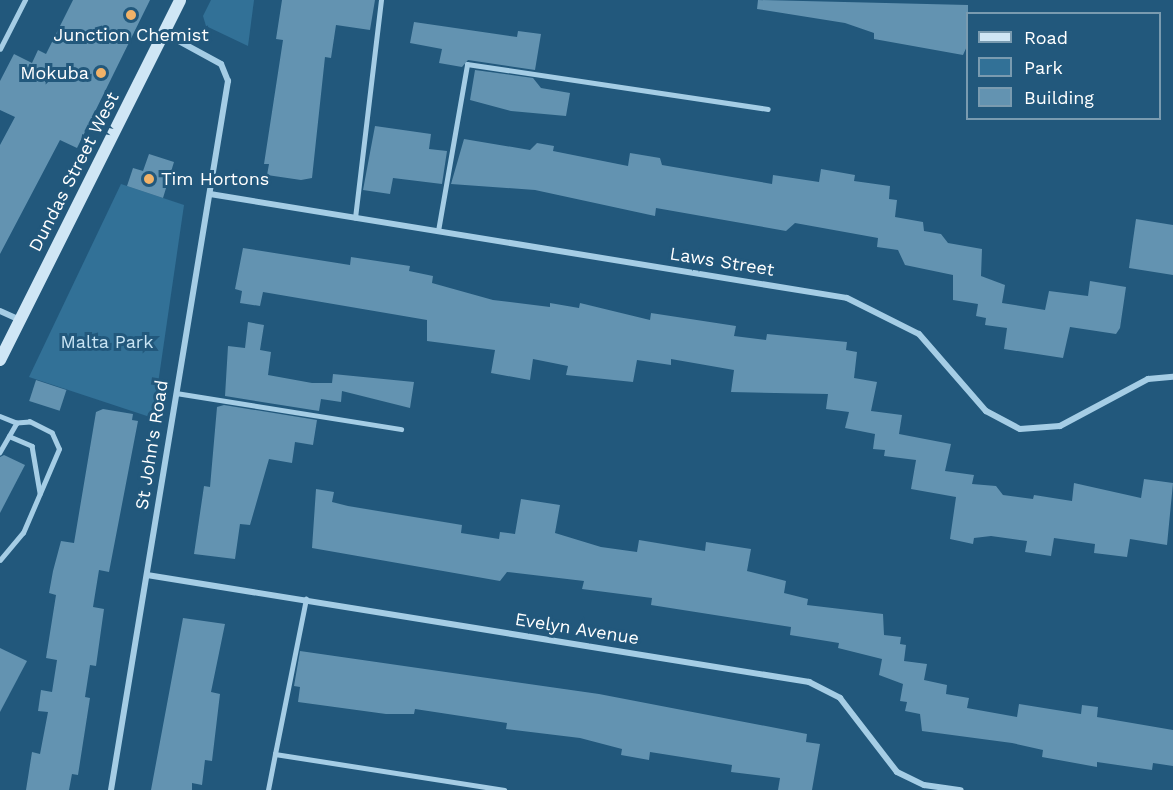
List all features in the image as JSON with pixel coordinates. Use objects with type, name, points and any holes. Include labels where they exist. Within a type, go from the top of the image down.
[{"type":"main road","name":"Dundas Street West","points":[[0,360],[180,0]]},
{"type":"street","name":"St John's Road","points":[[111,790],[228,81],[221,64],[164,33]]},
{"type":"street","name":"Laws Street","points":[[210,194],[847,298],[919,334],[986,411],[1020,429],[1060,426],[1148,379],[1173,377]]},
{"type":"street","points":[[0,311],[20,320]]},
{"type":"street","name":"Evelyn Avenue","points":[[147,575],[809,682],[840,698],[897,772],[924,785],[961,790]]},
{"type":"lane","points":[[0,49],[25,0]]},
{"type":"lane","points":[[355,218],[381,0]]},
{"type":"lane","points":[[438,231],[467,64],[768,109]]},
{"type":"lane","points":[[175,393],[401,429]]},
{"type":"lane","points":[[0,416],[17,423],[42,427],[56,439],[59,449],[23,533],[0,560]]},
{"type":"lane","points":[[0,453],[17,423]]},
{"type":"lane","points":[[9,436],[32,446],[40,496]]},
{"type":"lane","points":[[268,790],[306,599]]},
{"type":"lane","points":[[275,754],[504,790]]},
{"type":"green space","points":[[211,0],[254,0],[248,46],[206,26],[203,16]]},
{"type":"green space","name":"Malta Park","points":[[121,184],[184,205],[153,418],[29,377]]},
{"type":"building","points":[[73,0],[150,0],[77,148],[60,140],[0,254],[0,145],[15,117],[0,110],[0,81],[14,54],[32,63],[38,50],[46,54]]},
{"type":"building","points":[[282,0],[375,0],[370,30],[336,25],[331,58],[325,57],[312,178],[301,180],[267,175],[269,164],[264,164],[283,40],[276,39]]},
{"type":"building","points":[[758,0],[968,5],[966,48],[963,55],[874,39],[874,33],[845,23],[757,9]]},
{"type":"building","points":[[414,22],[517,37],[518,31],[541,34],[535,70],[468,60],[462,67],[439,63],[442,49],[410,43]]},
{"type":"building","points":[[475,70],[533,78],[541,88],[570,93],[566,116],[511,111],[470,100]]},
{"type":"building","points":[[375,126],[431,134],[429,149],[447,151],[442,184],[393,178],[390,194],[363,190]]},
{"type":"building","points":[[464,139],[530,150],[537,143],[554,146],[553,151],[628,166],[630,153],[660,158],[662,165],[772,184],[773,175],[819,182],[821,169],[855,175],[854,181],[890,186],[889,199],[897,200],[895,217],[923,222],[924,231],[941,234],[948,243],[982,249],[981,276],[1005,285],[1002,303],[1045,310],[1049,291],[1088,296],[1090,281],[1126,287],[1120,328],[1116,334],[1070,327],[1063,358],[1004,349],[1007,328],[985,325],[986,318],[976,316],[978,304],[953,300],[953,275],[905,265],[898,250],[877,247],[878,238],[795,223],[786,231],[656,208],[655,216],[535,190],[451,184]]},
{"type":"building","name":"Tim Hortons","points":[[149,154],[174,162],[163,198],[127,186],[133,168],[143,171]]},
{"type":"building","points":[[1136,219],[1173,225],[1173,275],[1129,268]]},
{"type":"building","points":[[243,248],[350,265],[351,257],[410,266],[409,271],[433,276],[432,283],[493,300],[550,307],[550,303],[579,308],[580,303],[650,320],[651,313],[736,326],[734,336],[766,340],[767,334],[847,342],[846,350],[857,352],[854,378],[877,382],[871,411],[902,415],[899,434],[951,444],[945,471],[974,475],[972,484],[996,486],[1003,495],[1033,499],[1034,495],[1072,501],[1074,483],[1141,498],[1144,479],[1173,483],[1167,545],[1130,539],[1127,557],[1094,553],[1095,544],[1054,538],[1051,556],[1025,552],[1027,541],[991,536],[974,538],[973,544],[950,539],[956,497],[911,489],[916,460],[884,456],[885,450],[873,449],[875,434],[845,428],[849,412],[826,409],[828,394],[731,392],[734,370],[671,359],[671,365],[637,360],[633,382],[566,375],[568,366],[533,359],[530,380],[491,373],[495,350],[427,341],[427,320],[263,292],[260,306],[240,303],[242,291],[235,289]]},
{"type":"building","points":[[248,322],[264,325],[260,350],[271,352],[268,375],[312,383],[332,383],[333,374],[414,382],[410,408],[342,391],[341,402],[321,399],[319,411],[225,396],[228,346],[245,348]]},
{"type":"building","points":[[36,380],[66,390],[60,411],[29,401]]},
{"type":"building","points":[[224,405],[317,420],[313,445],[295,442],[292,463],[269,459],[250,525],[240,524],[235,559],[194,554],[204,486],[210,487],[217,407]]},
{"type":"building","points":[[103,409],[133,414],[132,420],[138,421],[109,572],[99,570],[93,607],[104,609],[96,666],[90,665],[85,697],[90,698],[78,775],[72,774],[69,790],[26,790],[32,752],[40,754],[48,712],[38,711],[41,690],[52,692],[57,660],[46,658],[56,595],[49,593],[53,571],[61,541],[74,543],[96,412]]},
{"type":"building","points":[[4,455],[25,465],[0,513],[0,457]]},
{"type":"building","points":[[316,489],[334,492],[332,502],[462,525],[461,533],[499,539],[500,532],[515,534],[521,499],[560,505],[555,533],[601,547],[637,552],[639,540],[705,551],[706,542],[751,549],[747,571],[786,581],[784,593],[808,599],[807,605],[883,614],[884,635],[901,637],[900,644],[906,645],[904,661],[927,664],[924,680],[947,685],[946,694],[969,698],[967,708],[1017,717],[1019,704],[1081,714],[1082,705],[1098,707],[1097,717],[1173,730],[1173,766],[1153,763],[1152,770],[1097,762],[1097,767],[1042,757],[1043,750],[1012,743],[922,731],[920,714],[905,711],[907,702],[900,701],[903,684],[879,675],[882,659],[838,648],[839,643],[790,635],[791,627],[651,605],[652,598],[582,589],[584,581],[507,572],[500,581],[312,548]]},
{"type":"building","points":[[183,618],[225,624],[211,692],[220,694],[212,761],[205,760],[202,785],[192,783],[192,790],[151,790]]},
{"type":"building","points":[[0,648],[27,661],[0,712]]},
{"type":"building","points":[[300,651],[599,694],[807,734],[806,742],[820,744],[812,790],[778,790],[780,778],[731,772],[732,765],[650,752],[649,760],[621,755],[622,749],[580,738],[506,729],[507,723],[415,709],[414,714],[386,714],[298,702],[300,687],[294,686]]},
{"type":"place","name":"Junction Chemist","points":[[131,15]]},
{"type":"place","name":"Mokuba","points":[[101,73]]},
{"type":"place","name":"Tim Hortons","points":[[149,179]]}]
